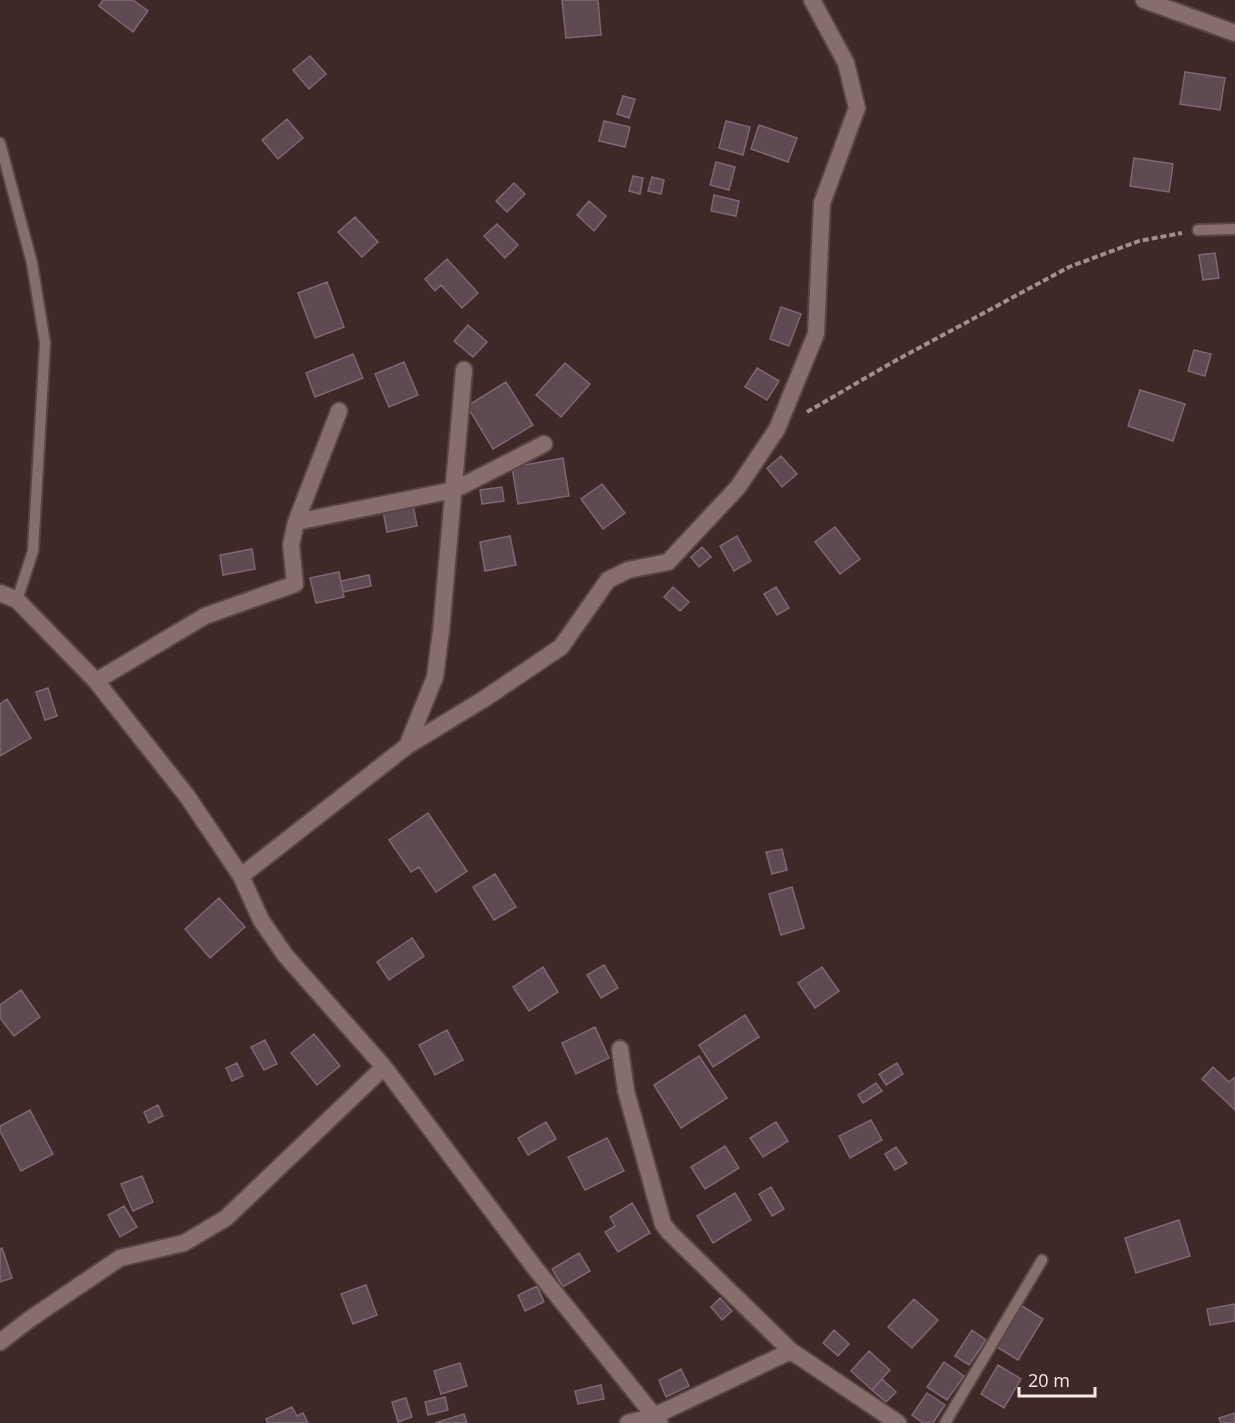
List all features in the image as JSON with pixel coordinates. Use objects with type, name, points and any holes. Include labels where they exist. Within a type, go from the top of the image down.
[{"type":"street","points":[[241,876],[407,746],[484,699],[561,647],[608,580],[628,570],[668,562],[738,487],[777,429],[816,333],[822,203],[856,108],[846,63],[812,0]]},
{"type":"street","points":[[1144,0],[1235,33]]},
{"type":"street","points":[[407,746],[435,677],[464,370]]},
{"type":"street","points":[[96,681],[205,616],[295,584],[291,545],[296,522],[339,411]]},
{"type":"street","points":[[296,522],[454,490],[543,444]]},
{"type":"street","points":[[0,593],[17,600],[96,681],[187,796],[241,876],[261,920],[285,955],[384,1067],[535,1268],[657,1420]]},
{"type":"street","points":[[620,1049],[626,1091],[663,1224],[791,1351],[898,1423]]},
{"type":"street","points":[[0,1342],[120,1258],[184,1243],[226,1218],[384,1067]]},
{"type":"street","points":[[628,1423],[657,1420],[791,1351]]},
{"type":"lane","points":[[0,143],[32,263],[45,343],[33,551],[17,600]]},
{"type":"lane","points":[[1198,230],[1235,229]]},
{"type":"lane","points":[[945,1423],[1042,1260]]},
{"type":"path","points":[[777,429],[893,362],[1069,267],[1139,241],[1198,230]]},
{"type":"building","points":[[103,0],[133,0],[148,11],[133,32],[99,6]]},
{"type":"building","points":[[562,0],[598,0],[601,35],[566,38]]},
{"type":"building","points":[[310,56],[326,74],[309,89],[293,70]]},
{"type":"building","points":[[1185,72],[1225,78],[1220,110],[1180,104]]},
{"type":"building","points":[[623,96],[635,99],[629,118],[617,114]]},
{"type":"building","points":[[287,119],[303,138],[278,159],[262,140]]},
{"type":"building","points":[[604,121],[630,127],[625,147],[599,141]]},
{"type":"building","points":[[726,121],[750,127],[743,155],[719,148]]},
{"type":"building","points":[[759,125],[797,138],[788,162],[751,149]]},
{"type":"building","points":[[1134,158],[1173,164],[1169,192],[1130,186]]},
{"type":"building","points":[[716,162],[735,167],[729,190],[710,185]]},
{"type":"building","points":[[633,176],[643,178],[640,194],[629,191]]},
{"type":"building","points":[[652,177],[664,180],[661,194],[648,191]]},
{"type":"building","points":[[514,183],[525,194],[507,212],[496,201]]},
{"type":"building","points":[[714,195],[739,201],[736,216],[711,211]]},
{"type":"building","points":[[589,201],[606,216],[594,231],[577,215]]},
{"type":"building","points":[[355,217],[378,242],[362,257],[338,232]]},
{"type":"building","points":[[497,224],[518,245],[505,258],[484,236]]},
{"type":"building","points":[[1215,253],[1219,278],[1203,280],[1199,255]]},
{"type":"building","points":[[447,259],[478,293],[462,308],[441,285],[435,291],[425,279]]},
{"type":"building","points":[[327,282],[344,327],[315,338],[298,293]]},
{"type":"building","points":[[781,307],[801,314],[789,346],[770,339]]},
{"type":"building","points":[[468,325],[487,342],[473,357],[454,341]]},
{"type":"building","points":[[1194,350],[1211,354],[1205,376],[1188,371]]},
{"type":"building","points":[[353,354],[363,378],[315,397],[306,373]]},
{"type":"building","points":[[404,362],[418,395],[389,407],[375,374]]},
{"type":"building","points":[[565,363],[590,384],[561,417],[536,395]]},
{"type":"building","points":[[757,368],[779,381],[767,400],[745,387]]},
{"type":"building","points":[[506,382],[533,425],[493,449],[467,406]]},
{"type":"building","points":[[1140,390],[1185,404],[1173,441],[1128,426]]},
{"type":"building","points":[[781,456],[797,474],[782,487],[767,468]]},
{"type":"building","points":[[563,458],[569,496],[518,504],[512,467]]},
{"type":"building","points":[[602,484],[625,513],[603,529],[581,499]]},
{"type":"building","points":[[502,487],[504,501],[482,504],[480,490]]},
{"type":"building","points":[[413,505],[417,526],[387,532],[383,511]]},
{"type":"building","points":[[835,527],[860,559],[840,574],[815,542]]},
{"type":"building","points":[[510,536],[516,565],[485,571],[480,542]]},
{"type":"building","points":[[737,536],[751,561],[734,571],[720,546]]},
{"type":"building","points":[[702,547],[711,557],[699,567],[691,557]]},
{"type":"building","points":[[252,549],[255,569],[223,575],[220,555]]},
{"type":"building","points":[[339,572],[344,597],[316,603],[310,578]]},
{"type":"building","points":[[369,575],[371,586],[343,592],[341,581]]},
{"type":"building","points":[[673,587],[689,602],[680,611],[664,597]]},
{"type":"building","points":[[776,587],[789,608],[777,615],[764,594]]},
{"type":"building","points":[[48,688],[57,716],[45,720],[36,692]]},
{"type":"building","points":[[7,699],[31,738],[0,756],[0,704]]},
{"type":"building","points":[[428,813],[467,871],[436,892],[419,867],[411,872],[389,840]]},
{"type":"building","points":[[782,849],[787,870],[772,874],[766,852]]},
{"type":"building","points":[[495,874],[516,907],[494,920],[473,887]]},
{"type":"building","points":[[792,887],[804,928],[781,935],[769,894]]},
{"type":"building","points":[[219,898],[245,927],[210,958],[185,929]]},
{"type":"building","points":[[412,938],[424,956],[389,980],[377,962]]},
{"type":"building","points":[[604,965],[618,988],[601,998],[587,975]]},
{"type":"building","points":[[543,967],[558,992],[529,1011],[513,987]]},
{"type":"building","points":[[822,967],[839,991],[815,1008],[798,983]]},
{"type":"building","points":[[21,990],[40,1017],[14,1036],[0,1018],[0,1005]]},
{"type":"building","points":[[745,1015],[759,1037],[713,1067],[699,1045]]},
{"type":"building","points":[[595,1027],[609,1058],[576,1074],[562,1043]]},
{"type":"building","points":[[447,1030],[463,1060],[435,1075],[419,1045]]},
{"type":"building","points":[[314,1034],[340,1066],[317,1085],[291,1053]]},
{"type":"building","points":[[265,1040],[277,1064],[264,1070],[251,1047]]},
{"type":"building","points":[[699,1056],[727,1098],[681,1128],[654,1085]]},
{"type":"building","points":[[237,1063],[243,1076],[232,1081],[226,1068]]},
{"type":"building","points":[[897,1063],[903,1074],[886,1085],[879,1074]]},
{"type":"building","points":[[1213,1067],[1229,1082],[1235,1077],[1235,1110],[1202,1079]]},
{"type":"building","points":[[876,1083],[882,1091],[863,1103],[858,1095]]},
{"type":"building","points":[[158,1105],[163,1116],[149,1123],[144,1112]]},
{"type":"building","points":[[30,1110],[53,1154],[21,1171],[0,1131],[0,1126]]},
{"type":"building","points":[[871,1120],[882,1140],[850,1158],[839,1136]]},
{"type":"building","points":[[546,1122],[556,1139],[528,1155],[518,1138]]},
{"type":"building","points":[[776,1122],[788,1141],[763,1157],[750,1138]]},
{"type":"building","points":[[607,1138],[624,1171],[585,1190],[568,1157]]},
{"type":"building","points":[[725,1146],[739,1168],[705,1189],[691,1167]]},
{"type":"building","points":[[896,1147],[907,1163],[895,1170],[885,1154]]},
{"type":"building","points":[[142,1176],[153,1202],[133,1211],[121,1184]]},
{"type":"building","points":[[771,1187],[784,1209],[772,1216],[759,1194]]},
{"type":"building","points":[[735,1193],[751,1220],[713,1243],[697,1216]]},
{"type":"building","points":[[632,1203],[650,1233],[618,1252],[605,1232],[615,1226],[610,1217]]},
{"type":"building","points":[[124,1206],[137,1227],[120,1237],[108,1215]]},
{"type":"building","points":[[1179,1220],[1190,1256],[1136,1273],[1125,1238]]},
{"type":"building","points":[[2,1248],[12,1278],[0,1282],[0,1249]]},
{"type":"building","points":[[579,1253],[590,1271],[563,1287],[552,1269]]},
{"type":"building","points":[[366,1285],[377,1315],[353,1324],[341,1294]]},
{"type":"building","points":[[537,1286],[544,1302],[525,1311],[518,1295]]},
{"type":"building","points":[[720,1298],[732,1311],[722,1320],[711,1307]]},
{"type":"building","points":[[914,1299],[938,1320],[912,1348],[888,1327]]},
{"type":"building","points":[[1235,1304],[1235,1321],[1210,1325],[1207,1309]]},
{"type":"building","points":[[1022,1306],[1043,1319],[1018,1360],[997,1347]]},
{"type":"building","points":[[834,1330],[849,1344],[838,1356],[823,1343]]},
{"type":"building","points":[[972,1330],[986,1340],[969,1365],[955,1356]]},
{"type":"building","points":[[869,1351],[890,1370],[872,1390],[851,1371]]},
{"type":"building","points":[[944,1362],[964,1376],[947,1400],[927,1387]]},
{"type":"building","points":[[460,1363],[467,1386],[441,1394],[434,1371]]},
{"type":"building","points":[[998,1365],[1021,1379],[1004,1408],[981,1394]]},
{"type":"building","points":[[681,1369],[689,1386],[666,1397],[659,1380]]},
{"type":"building","points":[[882,1379],[896,1392],[886,1402],[872,1390]]},
{"type":"building","points":[[601,1385],[604,1399],[578,1404],[575,1391]]},
{"type":"building","points":[[927,1393],[945,1405],[933,1423],[923,1423],[912,1415]]},
{"type":"building","points":[[445,1397],[448,1410],[428,1415],[425,1402]]},
{"type":"building","points":[[406,1398],[412,1417],[398,1422],[392,1402]]},
{"type":"building","points":[[292,1407],[297,1416],[303,1413],[308,1423],[268,1423],[266,1419]]},
{"type":"building","points":[[1235,1413],[1235,1423],[1221,1423],[1219,1418]]},
{"type":"building","points":[[464,1414],[467,1423],[435,1423]]}]
